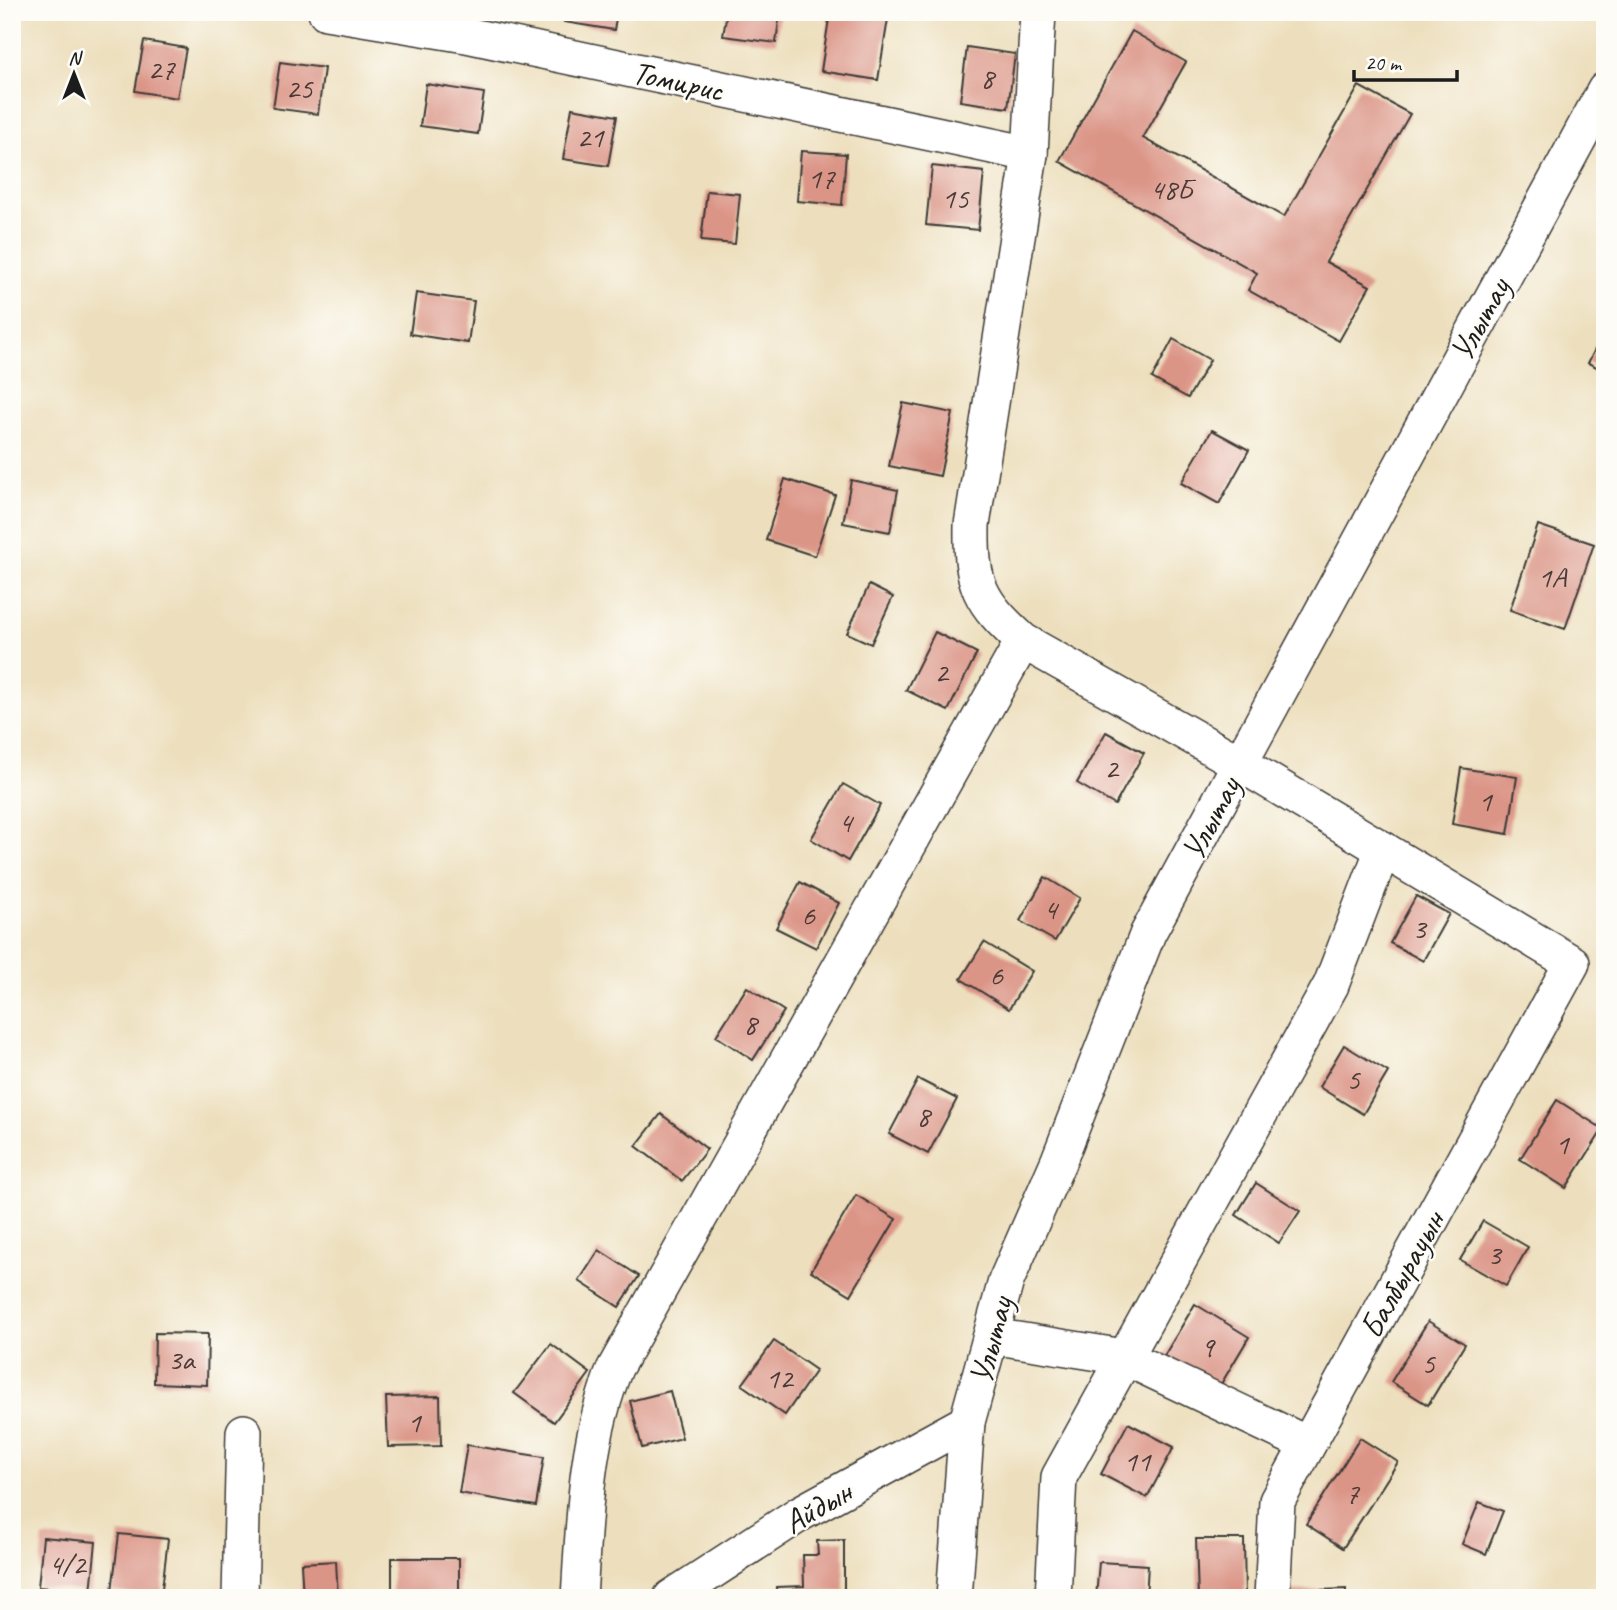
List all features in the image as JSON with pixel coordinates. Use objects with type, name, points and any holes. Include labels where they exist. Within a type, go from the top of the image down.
[{"type":"street","name":"Томирис","points":[[326,12],[394,18],[1030,154]]},
{"type":"street","points":[[1038,12],[1030,154],[972,525],[972,559],[980,593],[996,617],[1023,641],[1239,762],[1383,849],[1331,985],[1059,1478],[1053,1598]]},
{"type":"street","name":"Улытау","points":[[954,1598],[967,1422],[1006,1281],[1059,1160],[1148,933],[1605,89]]},
{"type":"street","points":[[579,1598],[594,1434],[603,1398],[615,1368],[1023,641]]},
{"type":"street","name":"Балбырауын","points":[[1272,1598],[1277,1501],[1572,963],[1383,849]]},
{"type":"street","points":[[992,1336],[1124,1357],[1307,1444]]},
{"type":"street","name":"Айдын","points":[[671,1598],[801,1513],[967,1422]]},
{"type":"street","points":[[240,1598],[244,1433]]},
{"type":"building","points":[[566,12],[617,12],[614,30],[564,22]]},
{"type":"building","points":[[727,12],[780,12],[776,43],[723,36]]},
{"type":"building","points":[[830,12],[888,19],[878,80],[821,71]]},
{"type":"building","points":[[1132,31],[1186,62],[1143,138],[1284,217],[1359,86],[1410,114],[1326,262],[1370,286],[1339,341],[1248,290],[1257,273],[1059,161]]},
{"type":"building","points":[[144,41],[186,48],[177,98],[135,91]]},
{"type":"building","points":[[967,47],[1015,54],[1008,108],[960,101]]},
{"type":"building","points":[[280,62],[324,68],[318,114],[273,108]]},
{"type":"building","points":[[426,84],[484,93],[478,134],[420,126]]},
{"type":"building","points":[[572,108],[617,116],[608,166],[563,159]]},
{"type":"building","points":[[801,151],[846,154],[842,205],[797,201]]},
{"type":"building","points":[[932,166],[984,172],[978,230],[926,225]]},
{"type":"building","points":[[707,191],[740,194],[735,244],[701,241]]},
{"type":"building","points":[[416,293],[474,301],[468,343],[410,334]]},
{"type":"building","points":[[1605,330],[1605,371],[1588,363]]},
{"type":"building","points":[[1173,339],[1210,360],[1188,398],[1152,378]]},
{"type":"building","points":[[903,403],[953,413],[940,476],[889,466]]},
{"type":"building","points":[[1212,430],[1249,450],[1219,504],[1181,483]]},
{"type":"building","points":[[785,479],[835,495],[815,556],[766,540]]},
{"type":"building","points":[[851,480],[898,490],[890,532],[843,523]]},
{"type":"building","points":[[1538,525],[1594,544],[1565,629],[1510,610]]},
{"type":"building","points":[[869,585],[893,597],[871,644],[847,633]]},
{"type":"building","points":[[935,632],[977,653],[948,711],[906,690]]},
{"type":"building","points":[[1106,732],[1144,753],[1115,805],[1077,783]]},
{"type":"building","points":[[1461,768],[1517,777],[1508,834],[1452,824]]},
{"type":"building","points":[[843,784],[880,805],[848,861],[811,839]]},
{"type":"building","points":[[1045,877],[1080,898],[1055,941],[1020,921]]},
{"type":"building","points":[[800,882],[839,903],[816,948],[776,928]]},
{"type":"building","points":[[1416,896],[1449,914],[1423,961],[1390,943]]},
{"type":"building","points":[[984,942],[1032,971],[1009,1009],[961,979]]},
{"type":"building","points":[[747,987],[784,1011],[753,1060],[716,1036]]},
{"type":"building","points":[[1344,1045],[1388,1072],[1363,1114],[1319,1087]]},
{"type":"building","points":[[918,1079],[957,1099],[928,1154],[889,1134]]},
{"type":"building","points":[[1557,1100],[1603,1129],[1566,1188],[1520,1159]]},
{"type":"building","points":[[661,1114],[707,1149],[682,1181],[636,1146]]},
{"type":"building","points":[[1256,1183],[1300,1211],[1279,1243],[1236,1215]]},
{"type":"building","points":[[856,1195],[896,1219],[851,1295],[811,1271]]},
{"type":"building","points":[[1483,1221],[1528,1247],[1506,1286],[1460,1260]]},
{"type":"building","points":[[599,1250],[639,1276],[619,1307],[579,1281]]},
{"type":"building","points":[[1195,1304],[1249,1337],[1218,1389],[1164,1356]]},
{"type":"building","points":[[1428,1321],[1465,1344],[1428,1405],[1391,1382]]},
{"type":"building","points":[[155,1333],[208,1334],[207,1385],[154,1383]]},
{"type":"building","points":[[774,1341],[816,1370],[785,1415],[742,1385]]},
{"type":"building","points":[[551,1344],[590,1373],[554,1422],[514,1393]]},
{"type":"building","points":[[670,1391],[682,1438],[642,1448],[630,1401]]},
{"type":"building","points":[[440,1396],[441,1446],[388,1447],[386,1397]]},
{"type":"building","points":[[1128,1423],[1174,1447],[1147,1498],[1101,1474]]},
{"type":"building","points":[[1360,1438],[1398,1462],[1343,1548],[1306,1524]]},
{"type":"building","points":[[467,1445],[544,1457],[536,1506],[459,1493]]},
{"type":"building","points":[[1479,1502],[1503,1511],[1486,1554],[1462,1544]]},
{"type":"building","points":[[119,1534],[168,1539],[161,1597],[112,1591]]},
{"type":"building","points":[[43,1537],[96,1542],[91,1592],[38,1587]]},
{"type":"building","points":[[1196,1539],[1244,1539],[1245,1598],[1198,1598]]},
{"type":"building","points":[[844,1540],[844,1592],[819,1592],[819,1598],[777,1598],[776,1587],[804,1586],[803,1555],[818,1555],[817,1541]]},
{"type":"building","points":[[392,1558],[459,1558],[459,1598],[392,1598]]},
{"type":"building","points":[[336,1561],[338,1598],[303,1598],[301,1563]]},
{"type":"building","points":[[1099,1562],[1148,1565],[1146,1598],[1096,1598]]},
{"type":"building","points":[[1346,1589],[1346,1598],[1290,1598],[1290,1591]]}]
